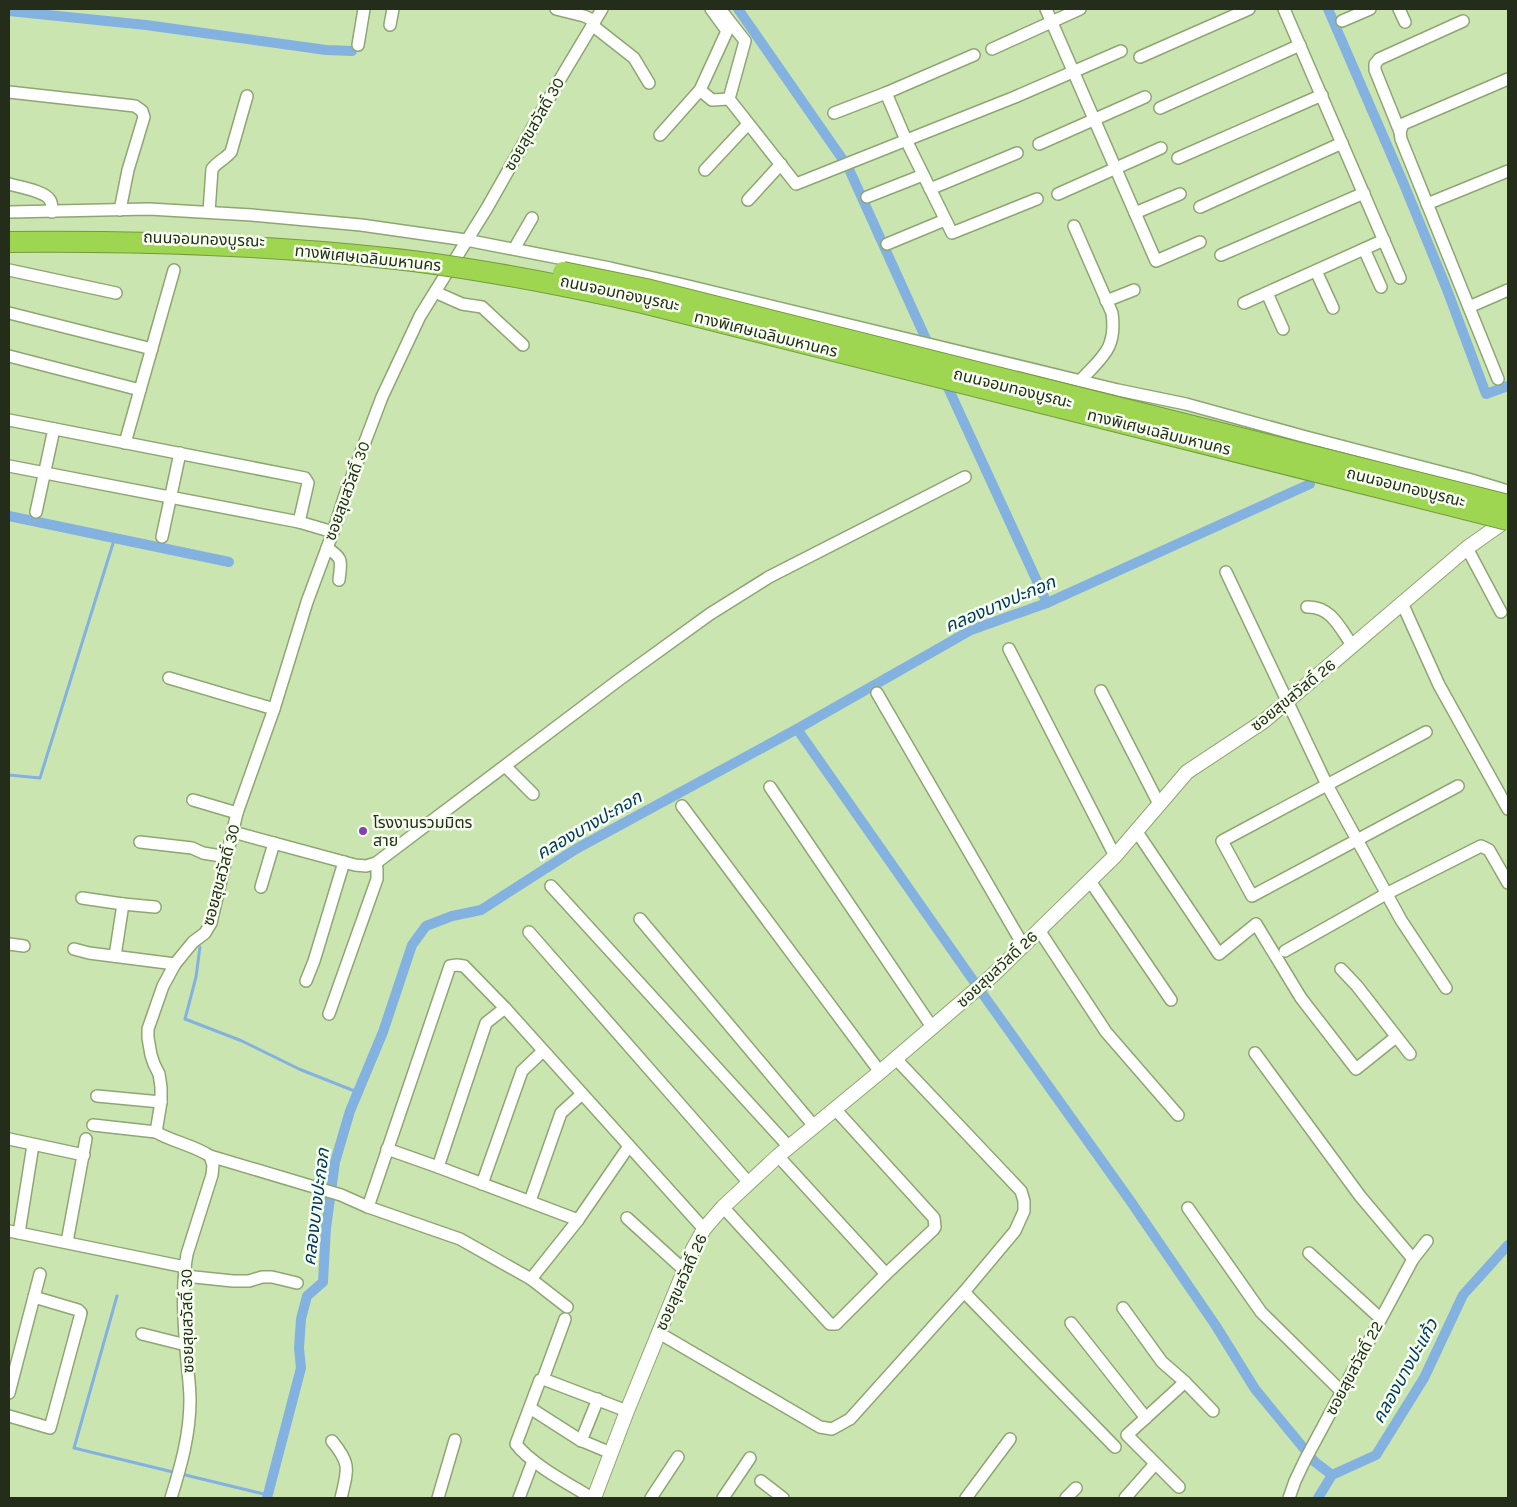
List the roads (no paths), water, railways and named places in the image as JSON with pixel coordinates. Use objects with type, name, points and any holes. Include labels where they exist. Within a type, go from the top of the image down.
[{"type":"highway","name":"ทางพิเศษเฉลิมมหานคร","points":[[9,230],[220,231],[306,237],[390,244],[579,275],[666,294],[1508,505]]},
{"type":"highway","name":"ทางพิเศษเฉลิมมหานคร","points":[[9,242],[174,242],[292,249],[407,260],[570,287],[662,308],[1508,519]]},
{"type":"street","points":[[358,44],[364,9]]},
{"type":"street","points":[[390,25],[393,9]]},
{"type":"street","points":[[556,9],[584,16],[594,23],[634,58],[649,83]]},
{"type":"street","name":"ซอยสุขสวัสดิ์ 30","points":[[156,1132],[161,1102],[161,1087],[159,1074],[151,1055],[148,1029],[163,986],[175,964],[193,942],[205,933],[211,923],[237,813],[274,709],[307,602],[382,396],[420,316],[487,208],[602,9]]},
{"type":"street","points":[[660,135],[700,90],[728,31],[711,9]]},
{"type":"street","points":[[720,9],[745,41],[729,100]]},
{"type":"street","points":[[1046,9],[1156,261],[1200,242]]},
{"type":"street","points":[[992,49],[1080,9]]},
{"type":"street","points":[[1140,57],[1249,9]]},
{"type":"street","points":[[1284,9],[1400,278]]},
{"type":"street","points":[[1342,21],[1370,9]]},
{"type":"street","points":[[1399,9],[1405,22]]},
{"type":"street","points":[[1464,21],[1379,59],[1375,64],[1375,70],[1400,132],[1400,139],[1498,378]]},
{"type":"street","points":[[1160,108],[1300,45]]},
{"type":"street","points":[[729,100],[796,184],[1015,97],[1121,51]]},
{"type":"street","points":[[834,113],[974,55]]},
{"type":"street","points":[[1400,132],[1404,124],[1508,79]]},
{"type":"street","points":[[700,90],[712,100],[729,100]]},
{"type":"street","points":[[9,92],[135,106],[142,111],[144,117],[128,170],[120,210]]},
{"type":"street","points":[[886,93],[906,140],[952,233],[1037,199]]},
{"type":"street","points":[[1178,158],[1322,95]]},
{"type":"street","points":[[209,212],[212,170],[216,164],[225,159],[231,152],[246,96]]},
{"type":"street","points":[[1039,144],[1145,97]]},
{"type":"street","points":[[705,170],[748,124]]},
{"type":"street","points":[[1200,207],[1342,143]]},
{"type":"street","points":[[1058,194],[1161,148]]},
{"type":"street","points":[[930,189],[1017,153]]},
{"type":"street","points":[[748,200],[781,164]]},
{"type":"street","points":[[1427,204],[1508,170]]},
{"type":"street","points":[[867,197],[923,175]]},
{"type":"street","points":[[9,184],[43,194],[51,202],[52,212]]},
{"type":"street","points":[[1221,255],[1364,193]]},
{"type":"street","points":[[1135,213],[1180,194]]},
{"type":"street","points":[[9,212],[149,209],[252,214],[360,225],[466,240],[610,268],[1080,381],[1186,404],[1508,491]]},
{"type":"street","points":[[514,249],[532,218]]},
{"type":"street","points":[[887,244],[945,220]]},
{"type":"street","points":[[1074,226],[1112,314],[1114,325],[1113,339],[1106,354],[1080,381]]},
{"type":"street","name":"ถนนจอมทองบูรณะ","points":[[9,237],[151,237],[261,240],[454,261],[626,293],[1508,512]]},
{"type":"street","points":[[1244,303],[1384,240]]},
{"type":"street","points":[[1364,249],[1381,287]]},
{"type":"street","points":[[9,270],[116,293]]},
{"type":"street","points":[[125,442],[174,270]]},
{"type":"street","points":[[1316,271],[1333,308]]},
{"type":"street","points":[[1106,301],[1134,290]]},
{"type":"street","points":[[1469,307],[1508,290]]},
{"type":"street","points":[[435,292],[462,304],[482,307],[523,345]]},
{"type":"street","points":[[1267,293],[1283,329]]},
{"type":"street","points":[[9,313],[152,349]]},
{"type":"street","points":[[9,356],[140,390]]},
{"type":"street","points":[[9,420],[305,478],[308,482],[300,522]]},
{"type":"street","points":[[36,512],[54,428]]},
{"type":"street","points":[[162,537],[180,453]]},
{"type":"street","points":[[9,466],[300,522],[333,532]]},
{"type":"street","points":[[233,832],[360,866],[376,864],[710,614],[769,577],[965,476]]},
{"type":"street","name":"ซอยสุขสวัสดิ์ 26","points":[[593,1498],[692,1249],[704,1229],[723,1207],[778,1156],[896,1059],[992,976],[1115,856],[1187,772],[1264,721],[1467,548],[1508,519]]},
{"type":"street","points":[[327,548],[338,555],[340,560],[339,580]]},
{"type":"street","points":[[1467,548],[1501,612]]},
{"type":"street","points":[[1226,572],[1327,785],[1400,920],[1446,988]]},
{"type":"street","points":[[1402,603],[1439,685],[1508,809]]},
{"type":"street","points":[[1307,608],[1316,607],[1331,615],[1352,645]]},
{"type":"street","points":[[1009,649],[1115,856]]},
{"type":"street","points":[[169,678],[274,709]]},
{"type":"street","points":[[1101,691],[1159,804]]},
{"type":"street","points":[[878,692],[1024,945]]},
{"type":"street","points":[[1426,732],[1222,841],[1247,889],[1252,896],[1458,786]]},
{"type":"street","points":[[506,766],[532,794]]},
{"type":"street","points":[[770,787],[932,1027]]},
{"type":"street","points":[[193,800],[237,813]]},
{"type":"street","points":[[682,806],[880,1072]]},
{"type":"street","points":[[1137,832],[1219,954],[1256,924],[1301,998],[1356,1069],[1396,1037]]},
{"type":"street","points":[[140,842],[192,848],[203,853],[227,857]]},
{"type":"street","points":[[261,887],[274,843]]},
{"type":"street","points":[[1284,952],[1386,894],[1481,846],[1489,850],[1508,883]]},
{"type":"street","points":[[306,981],[314,961],[344,862]]},
{"type":"street","points":[[329,1014],[377,879],[376,864]]},
{"type":"street","points":[[1090,881],[1171,1000]]},
{"type":"street","points":[[551,886],[789,1147]]},
{"type":"street","points":[[82,898],[155,907]]},
{"type":"street","points":[[115,956],[123,904]]},
{"type":"street","points":[[640,919],[814,1126]]},
{"type":"street","points":[[1039,930],[1106,1032],[1178,1115]]},
{"type":"street","points":[[529,932],[749,1183]]},
{"type":"street","points":[[9,944],[24,946]]},
{"type":"street","points":[[74,949],[89,954],[175,964]]},
{"type":"street","points":[[368,1207],[450,966],[457,965],[464,966],[505,1008],[704,1229]]},
{"type":"street","points":[[1341,969],[1357,986],[1410,1054]]},
{"type":"street","points":[[438,1167],[486,1023],[505,1008]]},
{"type":"street","points":[[482,1184],[522,1071],[543,1051]]},
{"type":"street","points":[[1255,1053],[1360,1196],[1413,1259]]},
{"type":"street","points":[[659,1333],[820,1427],[832,1429],[850,1419],[964,1292],[1015,1231],[1024,1211],[1024,1200],[1021,1190],[896,1059]]},
{"type":"street","points":[[530,1201],[561,1113],[582,1094]]},
{"type":"street","points":[[97,1096],[161,1102]]},
{"type":"street","points":[[723,1207],[830,1324],[836,1324],[934,1230],[936,1223],[934,1218],[835,1109]]},
{"type":"street","points":[[93,1124],[156,1132],[168,1139],[200,1149],[210,1156],[325,1190],[460,1239],[531,1279],[567,1307]]},
{"type":"street","points":[[67,1242],[86,1139]]},
{"type":"street","points":[[9,1140],[84,1155]]},
{"type":"street","points":[[33,1144],[14,1232],[67,1242],[185,1272],[233,1281],[249,1281],[262,1277],[272,1277],[297,1283]]},
{"type":"street","points":[[531,1279],[578,1220],[629,1146]]},
{"type":"street","points":[[387,1149],[578,1220]]},
{"type":"street","name":"ซอยสุขสวัสดิ์ 30","points":[[171,1498],[188,1432],[190,1400],[184,1321],[187,1254],[212,1175],[213,1165],[210,1156]]},
{"type":"street","points":[[778,1156],[886,1274]]},
{"type":"street","points":[[1188,1208],[1261,1312],[1341,1391]]},
{"type":"street","points":[[627,1218],[684,1270]]},
{"type":"street","name":"ซอยสุขสวัสดิ์ 22","points":[[1289,1498],[1301,1467],[1380,1318],[1413,1259],[1427,1241]]},
{"type":"street","points":[[1309,1253],[1380,1318]]},
{"type":"street","points":[[9,1393],[40,1274]]},
{"type":"street","points":[[964,1292],[1115,1447]]},
{"type":"street","points":[[9,1416],[50,1428],[80,1313],[78,1310],[34,1297]]},
{"type":"street","points":[[1123,1308],[1162,1362],[1185,1382],[1213,1411]]},
{"type":"street","points":[[564,1319],[543,1379],[540,1380],[516,1444],[533,1461],[593,1498]]},
{"type":"street","points":[[1072,1322],[1146,1418]]},
{"type":"street","points":[[142,1334],[186,1345]]},
{"type":"street","points":[[543,1379],[627,1411]]},
{"type":"street","points":[[1179,1487],[1127,1435],[1185,1382]]},
{"type":"street","points":[[581,1441],[598,1399]]},
{"type":"street","points":[[530,1408],[581,1441],[611,1453]]},
{"type":"street","points":[[966,1498],[1010,1439]]},
{"type":"street","points":[[438,1498],[455,1440]]},
{"type":"street","points":[[332,1441],[344,1456],[347,1470],[341,1498]]},
{"type":"street","points":[[651,1498],[678,1457]]},
{"type":"street","points":[[723,1498],[750,1458]]},
{"type":"street","points":[[519,1498],[533,1461]]},
{"type":"street","points":[[1125,1498],[1155,1464]]},
{"type":"street","points":[[761,1481],[783,1498]]},
{"type":"street","points":[[1066,1498],[1076,1488]]},
{"type":"waterway","points":[[738,9],[848,167],[931,350]]},
{"type":"waterway","points":[[1328,9],[1403,182],[1446,287],[1486,394],[1508,386]]},
{"type":"waterway","points":[[9,11],[146,25],[326,50],[352,51]]},
{"type":"waterway","points":[[944,379],[1047,603]]},
{"type":"waterway","name":"คลองบางปะกอก","points":[[267,1498],[301,1368],[299,1348],[301,1319],[307,1296],[323,1282],[326,1228],[335,1162],[350,1111],[383,1032],[412,945],[426,926],[452,916],[481,910],[576,849],[797,729],[971,630],[1047,603],[1310,484]]},
{"type":"waterway","points":[[9,516],[229,562]]},
{"type":"waterway","points":[[9,775],[40,778],[115,537]]},
{"type":"waterway","points":[[797,729],[1129,1199],[1216,1326],[1255,1389],[1315,1462],[1332,1475]]},
{"type":"waterway","points":[[200,947],[196,977],[185,1019],[242,1041],[299,1069],[357,1092]]},
{"type":"waterway","name":"คลองบางปะแก้ว","points":[[1318,1498],[1332,1475],[1376,1455],[1424,1378],[1463,1295],[1508,1245]]},
{"type":"waterway","points":[[117,1296],[74,1448],[268,1495]]},
{"type":"place","name":"โรงงานรวมมิตร สาย","points":[[363,831]]}]
